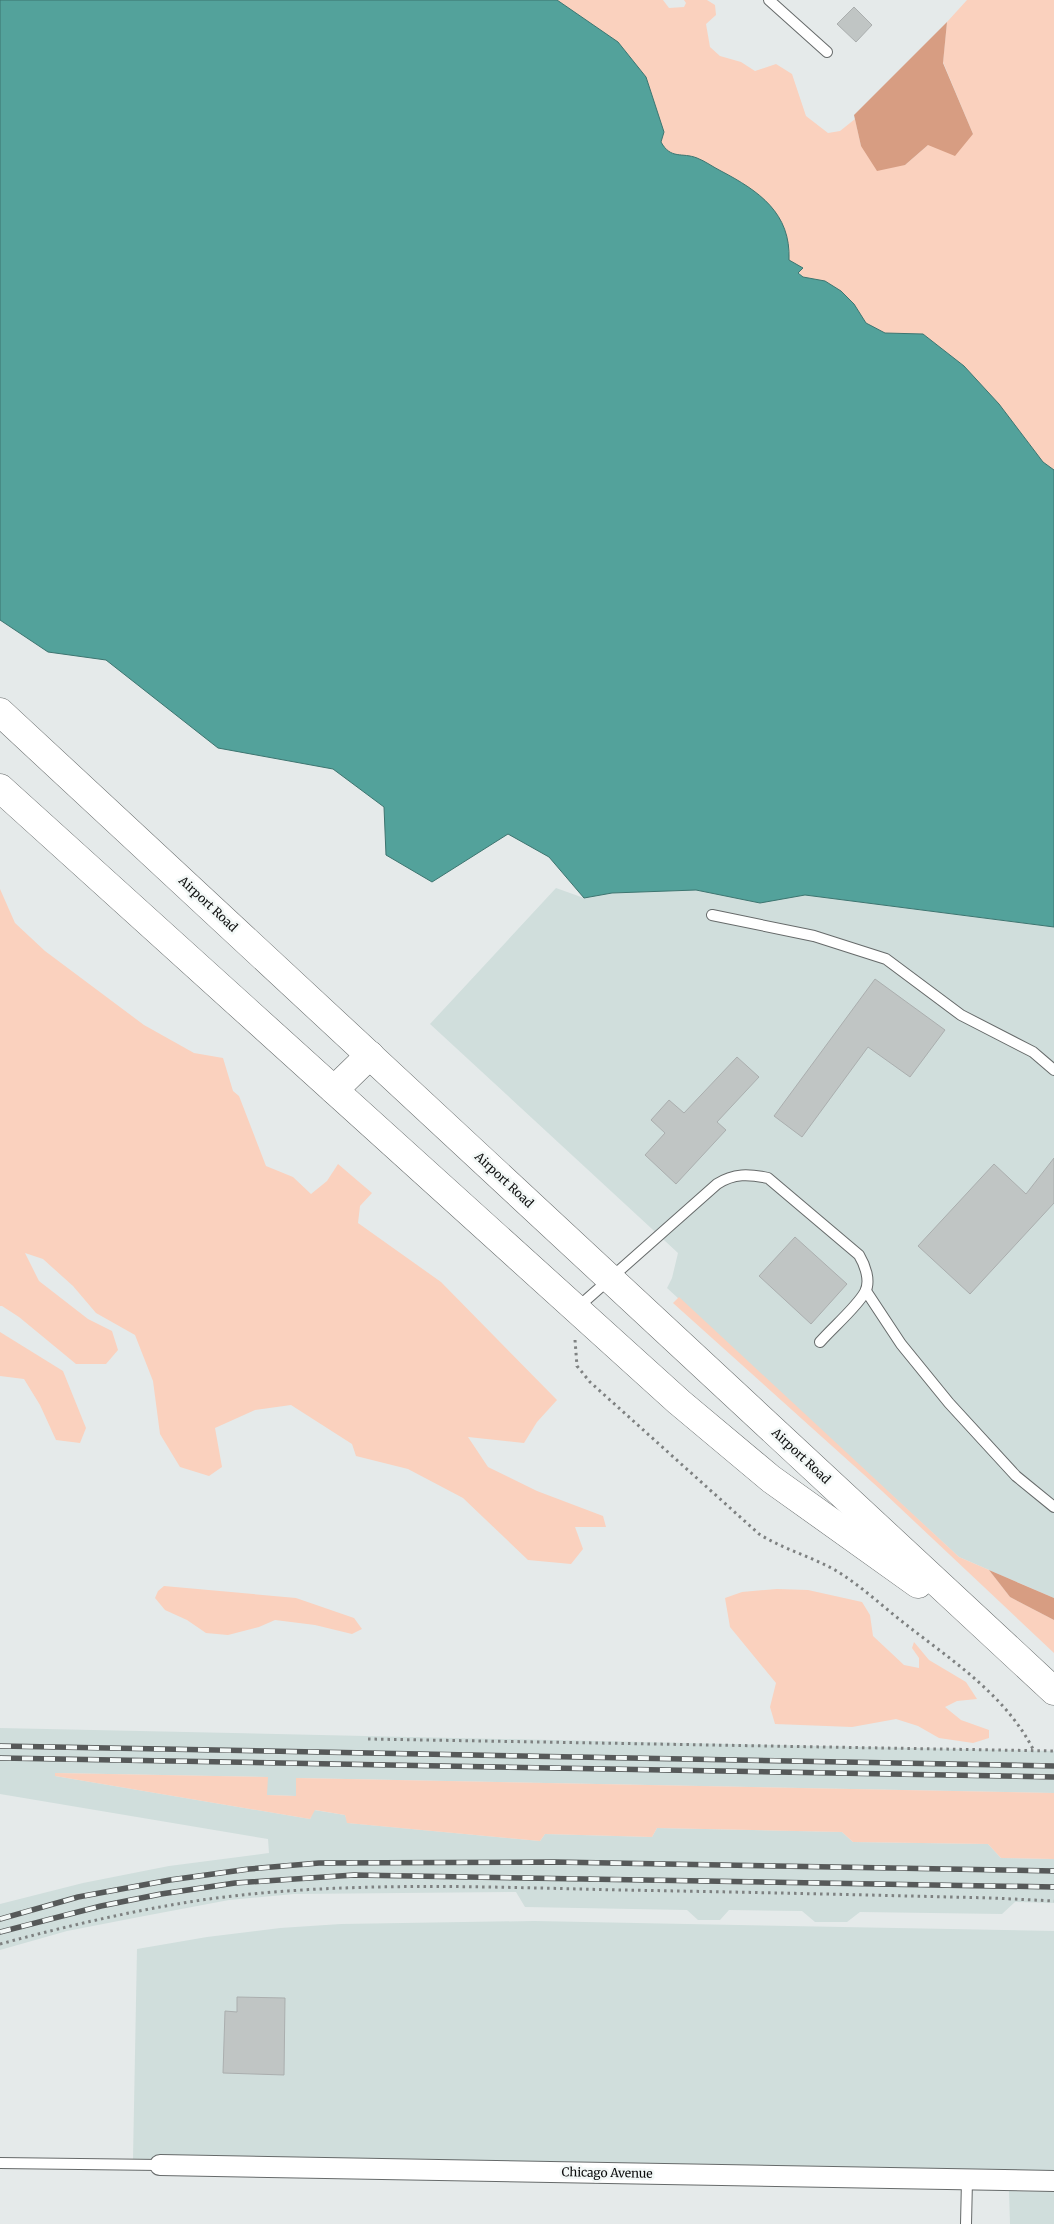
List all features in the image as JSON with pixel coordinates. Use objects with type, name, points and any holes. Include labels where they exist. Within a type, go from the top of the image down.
[{"type":"main road","name":"Airport Road","points":[[0,712],[1054,1691]]},
{"type":"main road","name":"Airport Road","points":[[0,788],[679,1402],[771,1479],[1008,1648]]},
{"type":"main road","points":[[334,1090],[370,1054]]},
{"type":"street","name":"Chicago Avenue","points":[[160,2165],[1054,2181]]},
{"type":"lane","points":[[769,0],[828,52]]},
{"type":"lane","points":[[712,915],[814,936],[886,958],[961,1015],[1033,1052],[1054,1070]]},
{"type":"lane","points":[[576,1309],[717,1184],[726,1178],[751,1174],[768,1178],[859,1255],[866,1271],[866,1291],[901,1344],[949,1403],[1016,1476],[1054,1507]]},
{"type":"lane","points":[[820,1342],[866,1291]]},
{"type":"lane","points":[[0,2163],[160,2165]]},
{"type":"lane","points":[[966,2224],[967,2180]]},
{"type":"path","points":[[576,1309],[576,1366],[590,1382],[759,1534],[782,1548],[807,1556],[836,1571],[871,1595],[986,1688],[1015,1721],[1034,1751]]},
{"type":"path","points":[[368,1739],[1054,1751]]},
{"type":"path","points":[[0,1944],[83,1923],[185,1903],[253,1895],[365,1888],[589,1889],[982,1897],[1054,1901]]},
{"type":"shaded area","points":[[557,0],[663,0],[669,8],[684,7],[686,3],[684,0],[707,0],[715,5],[716,15],[706,24],[710,47],[720,56],[741,62],[755,71],[776,64],[792,74],[806,116],[828,133],[840,131],[855,119],[861,146],[905,165],[928,145],[973,134],[943,62],[947,22],[967,0],[1054,0],[1054,470],[1043,462],[999,404],[964,366],[923,334],[885,333],[866,323],[854,304],[825,281],[803,277],[789,260],[789,250],[743,183],[696,158],[666,151],[661,142],[664,132],[646,77],[618,42]]},
{"type":"shaded area","points":[[947,22],[943,63],[973,134],[955,156],[928,145],[905,165],[877,171],[861,146],[854,115]]},
{"type":"shaded area","points":[[556,888],[584,898],[612,893],[696,890],[760,903],[805,895],[1054,927],[1054,1598],[959,1557],[667,1288],[672,1278],[678,1253],[430,1024]]},
{"type":"shaded area","points":[[0,889],[15,923],[45,951],[144,1025],[194,1053],[223,1058],[233,1091],[239,1096],[266,1166],[293,1177],[311,1194],[327,1181],[338,1164],[372,1193],[360,1206],[358,1223],[441,1282],[557,1400],[537,1422],[524,1443],[468,1437],[488,1467],[537,1491],[603,1516],[606,1527],[575,1527],[583,1549],[571,1564],[528,1560],[463,1498],[408,1469],[356,1456],[352,1444],[291,1405],[255,1410],[215,1428],[222,1467],[209,1476],[180,1467],[160,1434],[153,1381],[135,1335],[96,1313],[73,1286],[43,1259],[25,1253],[39,1281],[88,1319],[112,1331],[118,1350],[106,1364],[76,1364],[19,1317],[0,1306]]},
{"type":"shaded area","points":[[679,1297],[959,1557],[989,1570],[1010,1597],[1054,1620],[1054,1653],[882,1491],[673,1303]]},
{"type":"shaded area","points":[[0,1332],[63,1371],[86,1428],[80,1443],[56,1440],[40,1405],[24,1379],[0,1376]]},
{"type":"shaded area","points":[[989,1570],[1054,1598],[1054,1620],[1010,1597]]},
{"type":"shaded area","points":[[164,1586],[296,1598],[354,1618],[362,1629],[352,1634],[315,1625],[275,1620],[259,1627],[228,1635],[206,1633],[187,1620],[165,1610],[155,1598],[158,1591]]},
{"type":"shaded area","points":[[777,1589],[808,1590],[862,1602],[870,1615],[873,1636],[904,1665],[919,1668],[919,1658],[912,1648],[914,1642],[929,1660],[966,1682],[977,1699],[957,1701],[945,1707],[961,1720],[989,1730],[989,1738],[973,1743],[939,1738],[918,1726],[896,1719],[852,1727],[775,1724],[770,1707],[776,1683],[730,1627],[725,1598],[742,1592]]},
{"type":"shaded area","points":[[0,1728],[1054,1751],[1054,1793],[297,1778],[296,1796],[267,1795],[267,1777],[55,1773],[55,1776],[310,1819],[314,1810],[345,1815],[348,1823],[540,1841],[545,1834],[652,1837],[657,1828],[842,1832],[853,1842],[988,1844],[1001,1858],[1054,1859],[1054,1903],[1015,1902],[1002,1914],[860,1912],[847,1922],[815,1922],[802,1911],[729,1910],[720,1920],[698,1920],[687,1910],[525,1907],[516,1892],[294,1894],[229,1900],[139,1917],[67,1931],[0,1950],[0,1904],[83,1883],[169,1866],[269,1853],[268,1839],[0,1794]]},
{"type":"shaded area","points":[[55,1773],[268,1777],[267,1795],[296,1796],[296,1778],[1054,1793],[1054,1859],[1001,1858],[988,1844],[853,1842],[842,1832],[657,1828],[652,1837],[545,1834],[540,1841],[347,1823],[345,1815],[315,1810],[310,1819],[55,1776]]},
{"type":"shaded area","points":[[534,1921],[1054,1931],[1054,2175],[133,2159],[137,1949],[207,1937],[280,1928],[341,1924]]},
{"type":"shaded area","points":[[1009,2191],[1054,2192],[1054,2224],[1010,2224]]},
{"type":"water","points":[[0,0],[557,0],[618,42],[646,77],[664,132],[661,142],[665,148],[673,153],[692,156],[703,161],[760,196],[770,205],[785,229],[789,260],[803,268],[798,273],[803,277],[825,281],[841,291],[854,304],[866,323],[885,333],[923,334],[964,366],[999,404],[1043,462],[1054,470],[1054,927],[805,895],[760,903],[696,890],[612,893],[584,898],[549,857],[508,834],[432,882],[386,855],[384,807],[333,769],[218,748],[106,660],[48,652],[0,620]]},
{"type":"building","points":[[854,7],[872,25],[856,42],[837,24]]},
{"type":"building","points":[[875,979],[945,1030],[910,1077],[868,1047],[802,1137],[774,1116]]},
{"type":"building","points":[[737,1057],[759,1077],[717,1122],[726,1130],[676,1184],[645,1155],[665,1133],[651,1120],[669,1100],[684,1113]]},
{"type":"building","points":[[1054,1158],[1054,1203],[970,1294],[918,1246],[994,1164],[1026,1194]]},
{"type":"building","points":[[795,1237],[847,1284],[811,1324],[759,1276]]},
{"type":"building","points":[[237,1997],[285,1998],[284,2075],[223,2073],[225,2011],[237,2012]]},
{"type":"railway","points":[[0,1746],[1054,1766]]},
{"type":"railway","points":[[0,1758],[1054,1777]]},
{"type":"railway","points":[[0,1919],[78,1897],[170,1880],[249,1869],[319,1863],[555,1862],[1054,1871]]},
{"type":"railway","points":[[0,1932],[101,1906],[161,1894],[235,1883],[354,1875],[1054,1887]]}]
